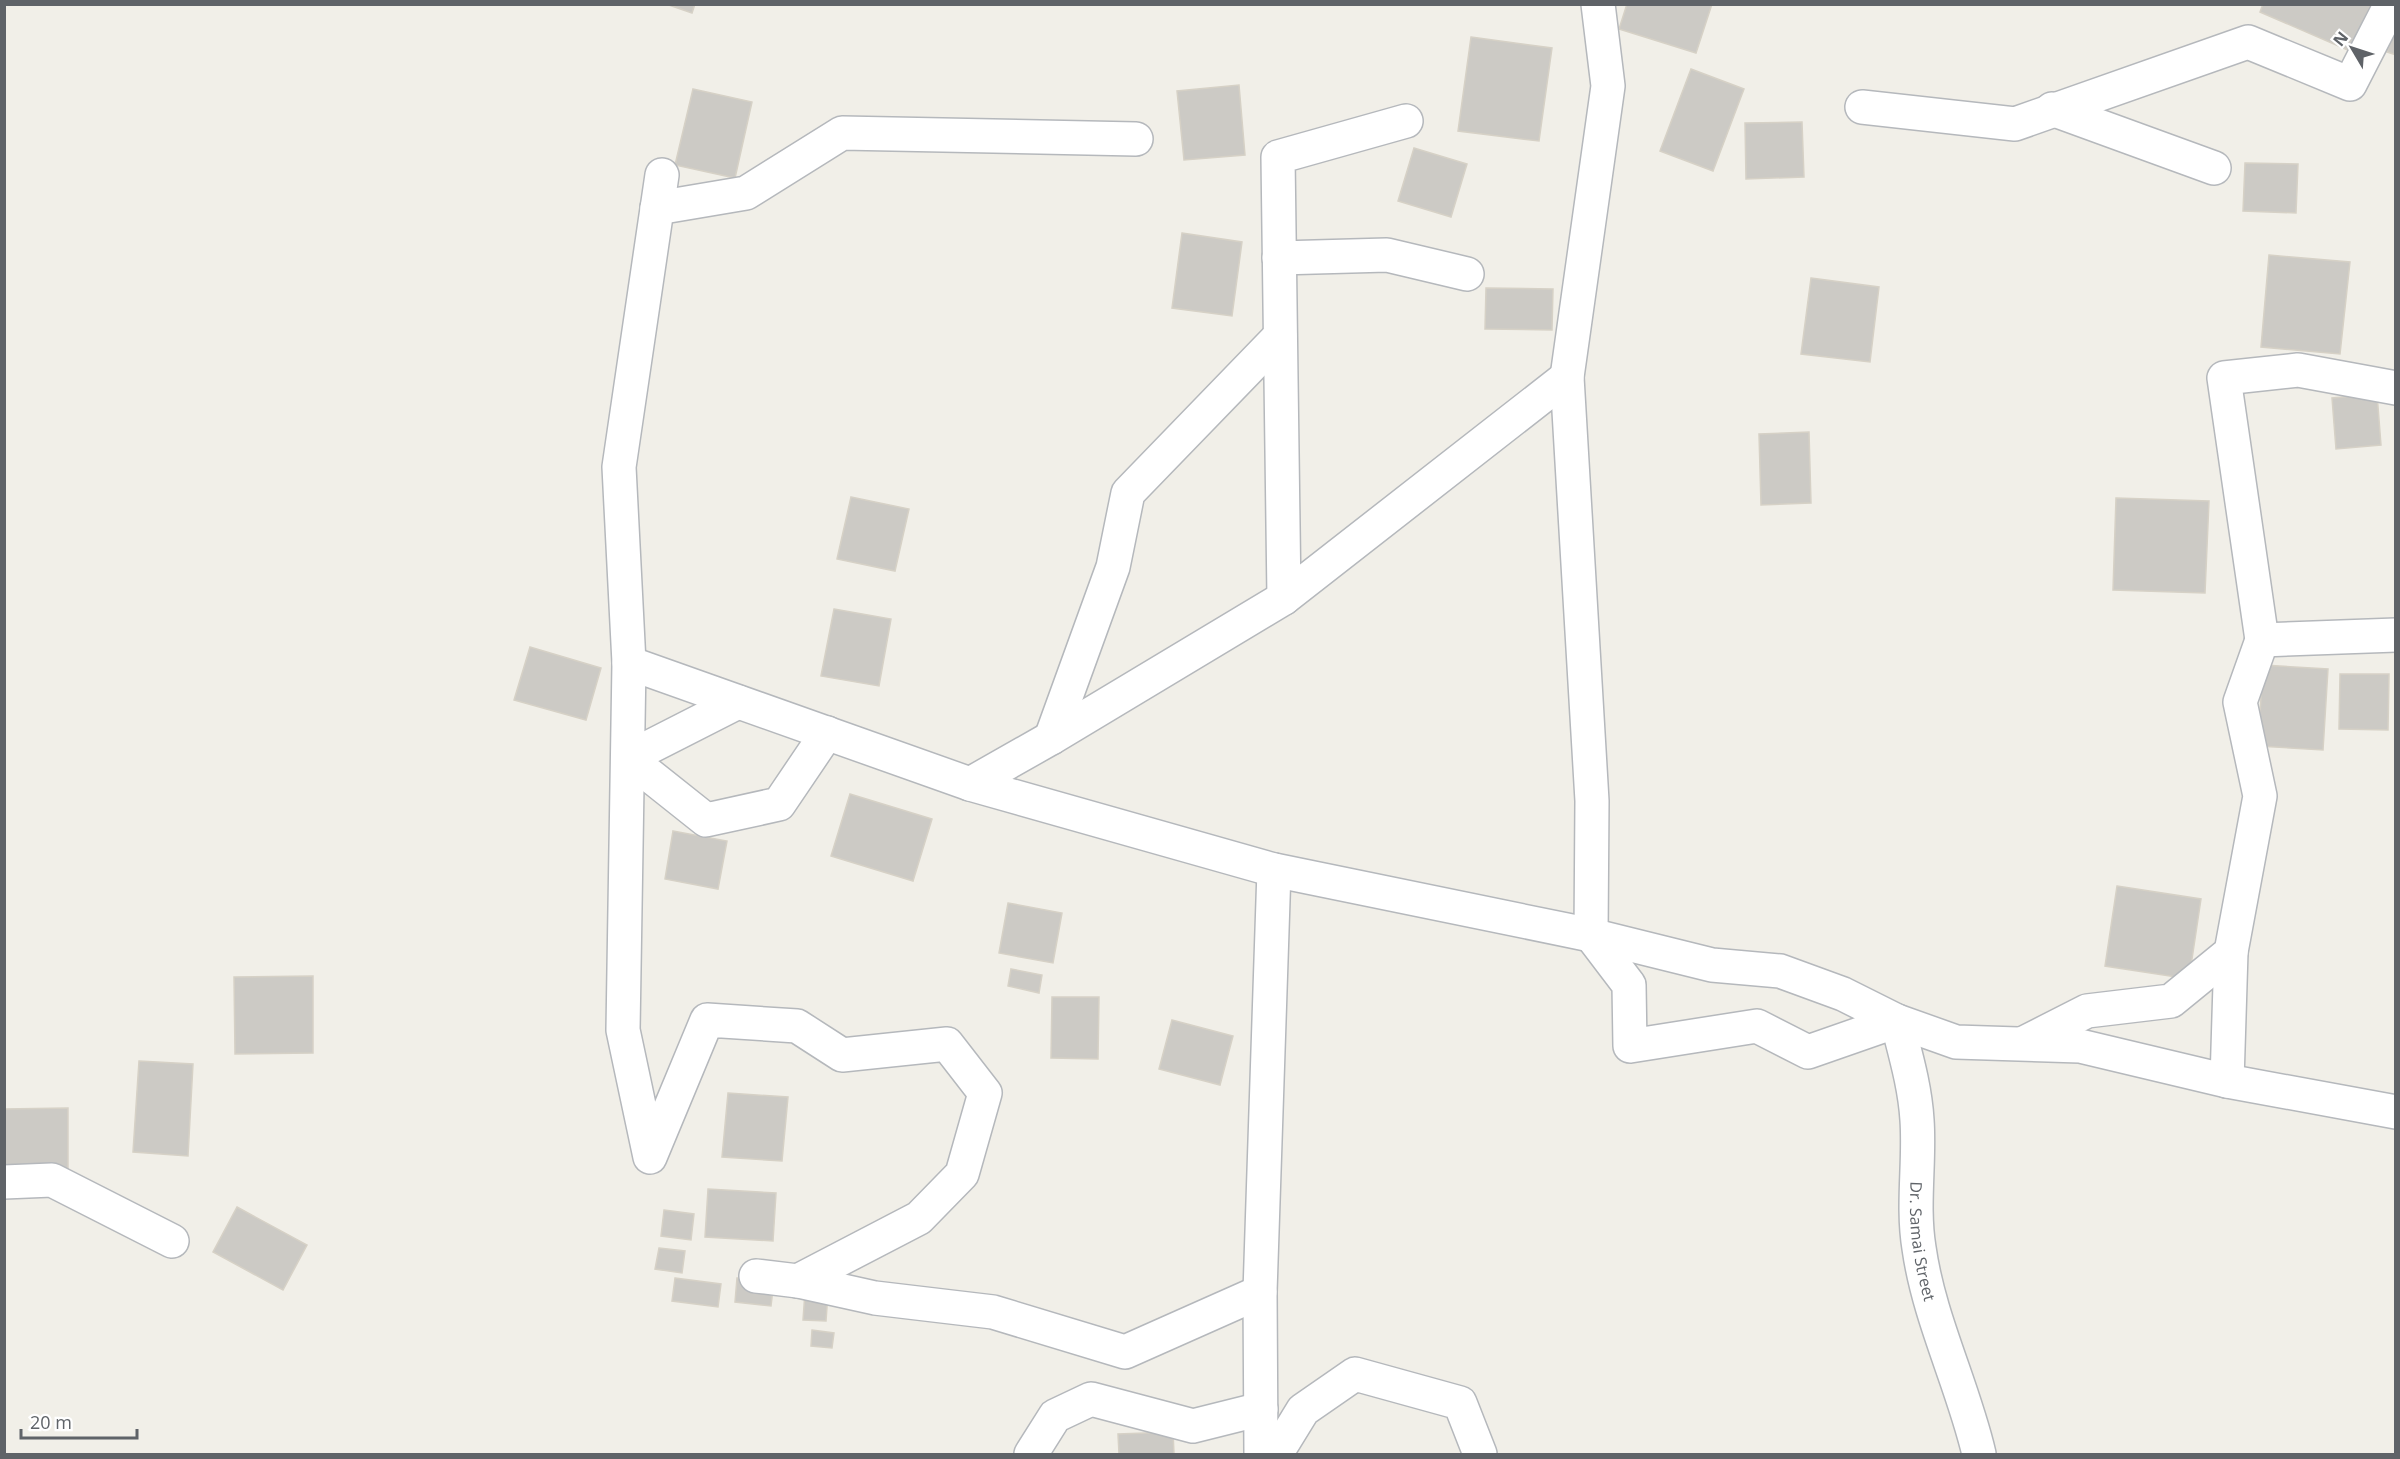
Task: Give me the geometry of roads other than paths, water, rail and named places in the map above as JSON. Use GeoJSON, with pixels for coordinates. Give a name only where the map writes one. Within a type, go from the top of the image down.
{"type":"FeatureCollection","features":[{"type":"Feature","properties":{"kind":"street"},"geometry":{"type":"LineString","coordinates":[[1598,4],[1608,86],[1567,377],[1592,801],[1591,934],[1629,985],[1630,1046],[1757,1026],[1808,1052],[1897,1021]]}},
{"type":"Feature","properties":{"kind":"street"},"geometry":{"type":"LineString","coordinates":[[1862,107],[2015,124],[2052,109],[2248,42],[2350,84],[2391,4]]}},
{"type":"Feature","properties":{"kind":"street"},"geometry":{"type":"LineString","coordinates":[[2052,109],[2214,168]]}},
{"type":"Feature","properties":{"kind":"street"},"geometry":{"type":"LineString","coordinates":[[1284,598],[1278,157],[1406,121]]}},
{"type":"Feature","properties":{"kind":"street"},"geometry":{"type":"LineString","coordinates":[[657,208],[746,193],[842,133],[1136,139]]}},
{"type":"Feature","properties":{"kind":"street"},"geometry":{"type":"LineString","coordinates":[[662,175],[619,467],[629,663],[623,1030],[650,1157],[707,1020],[797,1026],[842,1055],[947,1044],[985,1093],[962,1174],[919,1218],[798,1281]]}},
{"type":"Feature","properties":{"kind":"street"},"geometry":{"type":"LineString","coordinates":[[1279,258],[1387,255],[1467,274]]}},
{"type":"Feature","properties":{"kind":"street"},"geometry":{"type":"LineString","coordinates":[[1051,738],[1113,567],[1128,493],[1280,336]]}},
{"type":"Feature","properties":{"kind":"street"},"geometry":{"type":"LineString","coordinates":[[2227,1081],[2230,952],[2260,796],[2241,702],[2262,640],[2223,378],[2298,370],[2396,388]]}},
{"type":"Feature","properties":{"kind":"street"},"geometry":{"type":"LineString","coordinates":[[970,784],[1284,598],[1567,377]]}},
{"type":"Feature","properties":{"kind":"street"},"geometry":{"type":"LineString","coordinates":[[2262,640],[2396,635]]}},
{"type":"Feature","properties":{"kind":"street"},"geometry":{"type":"LineString","coordinates":[[629,663],[970,784],[1274,870],[1591,934],[1712,965],[1780,971],[1843,994],[1897,1021],[1956,1042],[2080,1046],[2227,1081],[2396,1112]]}},
{"type":"Feature","properties":{"kind":"street"},"geometry":{"type":"LineString","coordinates":[[628,758],[738,702]]}},
{"type":"Feature","properties":{"kind":"street"},"geometry":{"type":"LineString","coordinates":[[628,758],[706,820],[779,804],[827,733]]}},
{"type":"Feature","properties":{"kind":"street"},"geometry":{"type":"LineString","coordinates":[[1261,1455],[1260,1292],[1274,870]]}},
{"type":"Feature","properties":{"kind":"street"},"geometry":{"type":"LineString","coordinates":[[2022,1044],[2087,1011],[2171,1001],[2230,952]]}},
{"type":"Feature","properties":{"kind":"street","name":"Dr. Samai Street"},"geometry":{"type":"LineString","coordinates":[[1897,1021],[1917,1118],[1918,1246],[1927,1291],[1950,1358],[1978,1455]]}},
{"type":"Feature","properties":{"kind":"street"},"geometry":{"type":"LineString","coordinates":[[4,1182],[52,1180],[172,1241]]}},
{"type":"Feature","properties":{"kind":"street"},"geometry":{"type":"LineString","coordinates":[[756,1276],[798,1281],[875,1298],[993,1312],[1125,1352],[1260,1292]]}},
{"type":"Feature","properties":{"kind":"street"},"geometry":{"type":"LineString","coordinates":[[1276,1455],[1303,1410],[1355,1374],[1460,1403],[1480,1455]]}},
{"type":"Feature","properties":{"kind":"street"},"geometry":{"type":"LineString","coordinates":[[1031,1455],[1054,1416],[1091,1399],[1193,1426],[1261,1409]]}}]}
